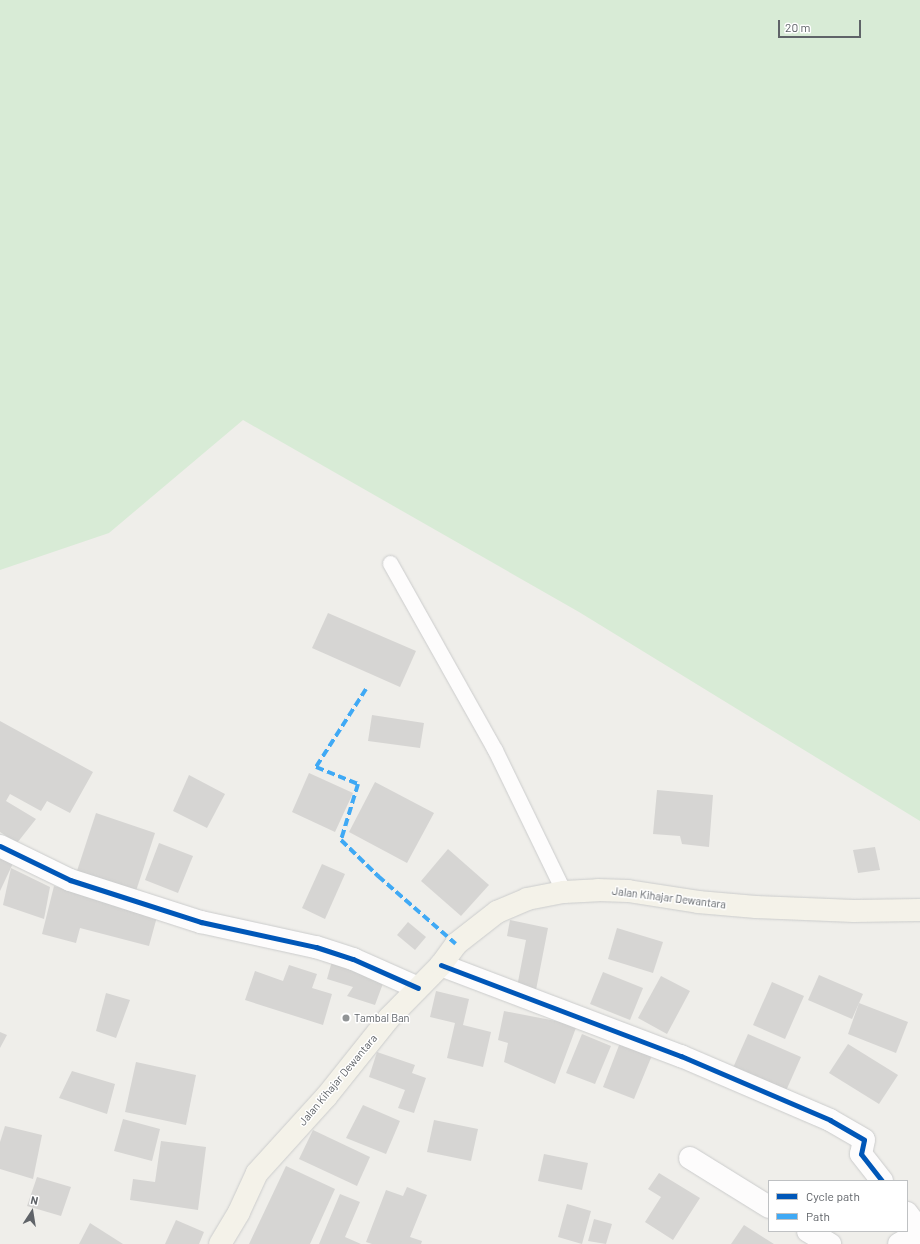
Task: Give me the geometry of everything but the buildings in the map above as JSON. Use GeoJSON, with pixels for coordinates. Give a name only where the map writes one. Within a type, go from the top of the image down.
{"type":"FeatureCollection","features":[{"type":"Feature","properties":{"kind":"main road","name":"Jalan Kihajar Dewantara"},"geometry":{"type":"LineString","coordinates":[[220,1244],[239,1212],[256,1173],[326,1097],[389,1018],[441,965],[456,944],[496,912],[526,899],[564,892],[598,890],[628,891],[698,902],[756,907],[854,911],[920,910]]}},
{"type":"Feature","properties":{"kind":"street"},"geometry":{"type":"LineString","coordinates":[[0,846],[70,880],[201,922],[316,947],[353,959],[418,988]]}},
{"type":"Feature","properties":{"kind":"street"},"geometry":{"type":"LineString","coordinates":[[441,965],[681,1056],[830,1120],[864,1140],[861,1154],[881,1180]]}},
{"type":"Feature","properties":{"kind":"street"},"geometry":{"type":"LineString","coordinates":[[690,1158],[768,1206]]}},
{"type":"Feature","properties":{"kind":"street"},"geometry":{"type":"LineString","coordinates":[[899,1244],[920,1231],[908,1214]]}},
{"type":"Feature","properties":{"kind":"street"},"geometry":{"type":"LineString","coordinates":[[810,1232],[830,1244]]}},
{"type":"Feature","properties":{"kind":"lane"},"geometry":{"type":"LineString","coordinates":[[390,563],[495,750],[564,892]]}},
{"type":"Feature","properties":{"kind":"green space"},"geometry":{"type":"Polygon","coordinates":[[[0,0],[920,0],[920,821],[579,612],[243,420],[109,533],[0,570],[0,0]]]}},
{"type":"Feature","properties":{"kind":"marked path"},"geometry":{"type":"LineString","coordinates":[[366,689],[316,767],[358,784],[341,840],[378,876],[456,944]]}},
{"type":"Feature","properties":{"kind":"cycle path"},"geometry":{"type":"LineString","coordinates":[[0,846],[70,880],[201,922],[316,947],[353,959],[418,988]]}},
{"type":"Feature","properties":{"kind":"cycle path"},"geometry":{"type":"LineString","coordinates":[[441,965],[681,1056],[830,1120],[864,1140],[861,1154],[881,1180]]}},
{"type":"Feature","properties":{"kind":"place","name":"Tambal Ban"},"geometry":{"type":"Point","coordinates":[346,1018]}}]}
